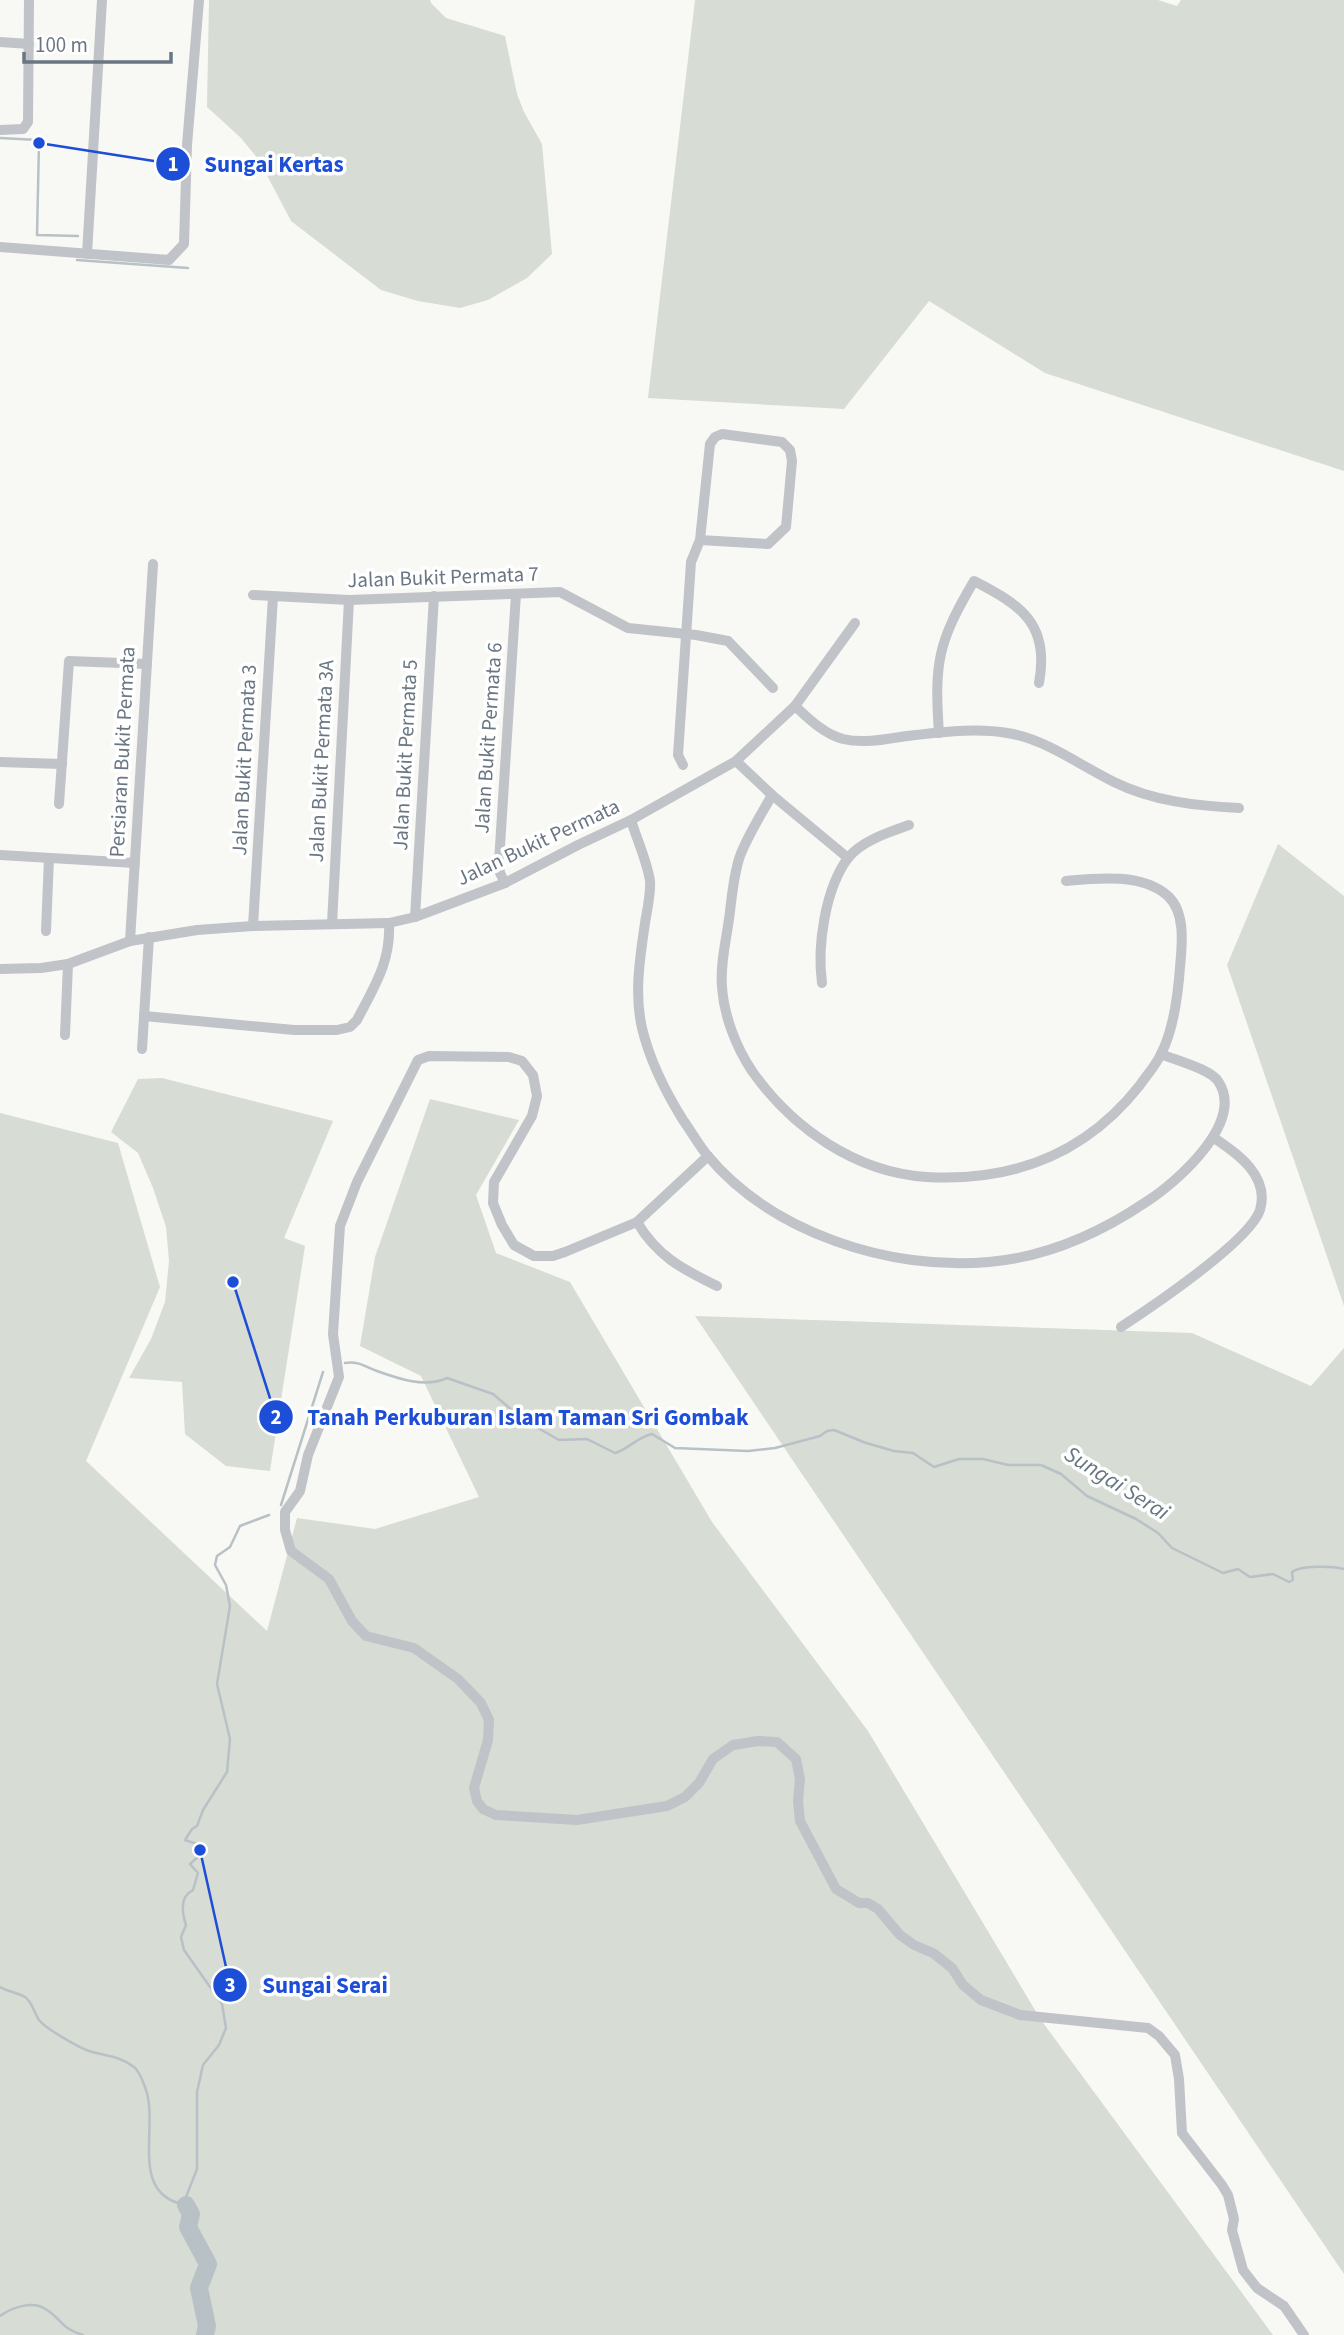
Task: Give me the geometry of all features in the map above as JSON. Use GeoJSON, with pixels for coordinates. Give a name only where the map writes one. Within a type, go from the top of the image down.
{"type":"FeatureCollection","features":[{"type":"Feature","properties":{"kind":"street"},"geometry":{"type":"LineString","coordinates":[[0,130],[23,129],[28,122],[29,0]]}},
{"type":"Feature","properties":{"kind":"street"},"geometry":{"type":"LineString","coordinates":[[87,254],[102,0]]}},
{"type":"Feature","properties":{"kind":"street"},"geometry":{"type":"LineString","coordinates":[[0,247],[169,260],[184,244],[187,145],[199,0]]}},
{"type":"Feature","properties":{"kind":"street"},"geometry":{"type":"LineString","coordinates":[[0,42],[29,44]]}},
{"type":"Feature","properties":{"kind":"street"},"geometry":{"type":"LineString","coordinates":[[683,765],[678,755],[691,562],[700,540],[710,444],[715,437],[722,434],[782,442],[790,450],[792,461],[786,527],[768,544],[700,540]]}},
{"type":"Feature","properties":{"kind":"street","name":"Persiaran Bukit Permata"},"geometry":{"type":"LineString","coordinates":[[130,942],[153,564]]}},
{"type":"Feature","properties":{"kind":"street"},"geometry":{"type":"LineString","coordinates":[[939,733],[935,687],[939,656],[950,622],[974,581],[1020,607],[1033,626],[1042,655],[1038,683]]}},
{"type":"Feature","properties":{"kind":"street","name":"Jalan Bukit Permata 7"},"geometry":{"type":"LineString","coordinates":[[253,595],[349,600],[560,592],[628,628],[728,641],[773,688]]}},
{"type":"Feature","properties":{"kind":"street","name":"Jalan Bukit Permata 6"},"geometry":{"type":"LineString","coordinates":[[505,883],[499,862],[516,594]]}},
{"type":"Feature","properties":{"kind":"street","name":"Jalan Bukit Permata 5"},"geometry":{"type":"LineString","coordinates":[[415,916],[434,596]]}},
{"type":"Feature","properties":{"kind":"street","name":"Jalan Bukit Permata 3"},"geometry":{"type":"LineString","coordinates":[[253,926],[273,597]]}},
{"type":"Feature","properties":{"kind":"street","name":"Jalan Bukit Permata 3A"},"geometry":{"type":"LineString","coordinates":[[332,924],[349,600]]}},
{"type":"Feature","properties":{"kind":"street","name":"Jalan Bukit Permata"},"geometry":{"type":"LineString","coordinates":[[0,969],[68,964],[130,942],[197,930],[389,923],[505,883],[631,820],[736,761],[795,706],[855,623]]}},
{"type":"Feature","properties":{"kind":"street"},"geometry":{"type":"LineString","coordinates":[[59,804],[69,661],[147,664]]}},
{"type":"Feature","properties":{"kind":"street"},"geometry":{"type":"LineString","coordinates":[[795,706],[820,728],[842,738],[865,741],[939,733],[1015,734],[1045,745],[1117,783],[1143,793],[1205,807],[1239,808]]}},
{"type":"Feature","properties":{"kind":"street"},"geometry":{"type":"LineString","coordinates":[[736,761],[772,795],[848,858]]}},
{"type":"Feature","properties":{"kind":"street"},"geometry":{"type":"LineString","coordinates":[[0,762],[62,764]]}},
{"type":"Feature","properties":{"kind":"street"},"geometry":{"type":"LineString","coordinates":[[772,795],[749,836],[735,876],[722,986],[733,1034],[740,1051],[769,1096],[803,1128],[845,1154],[882,1168],[908,1175],[966,1178],[1003,1172],[1044,1160],[1085,1138],[1126,1103],[1161,1054],[1179,981],[1182,948],[1180,916],[1168,897],[1137,881],[1066,881]]}},
{"type":"Feature","properties":{"kind":"street"},"geometry":{"type":"LineString","coordinates":[[631,820],[650,882],[638,978],[642,1028],[665,1092],[708,1156],[732,1179],[762,1203],[827,1239],[862,1250],[930,1264],[965,1264],[1021,1257],[1079,1240],[1149,1201],[1176,1178],[1214,1138],[1221,1123],[1224,1096],[1219,1081],[1211,1073],[1161,1054]]}},
{"type":"Feature","properties":{"kind":"street"},"geometry":{"type":"LineString","coordinates":[[822,983],[819,961],[823,921],[836,882],[848,858],[883,834],[909,825]]}},
{"type":"Feature","properties":{"kind":"street"},"geometry":{"type":"LineString","coordinates":[[0,855],[135,863]]}},
{"type":"Feature","properties":{"kind":"street"},"geometry":{"type":"LineString","coordinates":[[46,931],[49,858]]}},
{"type":"Feature","properties":{"kind":"street"},"geometry":{"type":"LineString","coordinates":[[144,1016],[294,1030],[337,1030],[350,1027],[357,1020],[387,961],[389,923]]}},
{"type":"Feature","properties":{"kind":"street"},"geometry":{"type":"LineString","coordinates":[[142,1049],[149,937]]}},
{"type":"Feature","properties":{"kind":"street"},"geometry":{"type":"LineString","coordinates":[[65,1035],[68,964]]}},
{"type":"Feature","properties":{"kind":"street"},"geometry":{"type":"LineString","coordinates":[[708,1156],[637,1222],[553,1256],[534,1256],[514,1245],[493,1203],[494,1182],[532,1116],[537,1096],[533,1076],[522,1061],[509,1057],[429,1055],[418,1060],[356,1182],[340,1226],[333,1334],[339,1377],[308,1455],[300,1491],[285,1512],[285,1530],[291,1551],[329,1579],[352,1621],[366,1636],[414,1648],[458,1679],[481,1703],[489,1720],[488,1740],[474,1788],[477,1801],[483,1809],[512,1818],[577,1820],[667,1806],[685,1797],[699,1783],[713,1759],[733,1745],[758,1741],[777,1742],[796,1759],[800,1779],[797,1801],[800,1821],[836,1889],[859,1903],[868,1903],[878,1909],[900,1935],[933,1953],[981,2000],[1020,2015],[1148,2028],[1159,2036],[1175,2055],[1178,2066],[1182,2133],[1222,2185],[1230,2202],[1234,2219],[1232,2230],[1243,2270],[1257,2288],[1283,2306],[1304,2335]]}},
{"type":"Feature","properties":{"kind":"street"},"geometry":{"type":"LineString","coordinates":[[1121,1327],[1224,1251],[1260,1210],[1258,1182],[1250,1166],[1236,1152],[1214,1138]]}},
{"type":"Feature","properties":{"kind":"street"},"geometry":{"type":"LineString","coordinates":[[637,1222],[649,1243],[685,1271],[717,1286]]}},
{"type":"Feature","properties":{"kind":"shaded area"},"geometry":{"type":"Polygon","coordinates":[[[209,0],[430,0],[446,18],[505,36],[517,94],[542,144],[552,254],[527,278],[488,300],[460,308],[418,301],[381,290],[291,221],[259,160],[240,137],[207,107],[209,0]]]}},
{"type":"Feature","properties":{"kind":"shaded area"},"geometry":{"type":"Polygon","coordinates":[[[695,0],[1158,0],[1177,6],[1181,0],[1344,0],[1344,471],[1045,373],[929,301],[844,409],[648,398],[695,0]]]}},
{"type":"Feature","properties":{"kind":"shaded area"},"geometry":{"type":"Polygon","coordinates":[[[1278,844],[1344,896],[1344,1306],[1227,965],[1278,844]]]}},
{"type":"Feature","properties":{"kind":"shaded area"},"geometry":{"type":"Polygon","coordinates":[[[162,1078],[333,1121],[284,1238],[305,1246],[270,1471],[226,1466],[185,1434],[182,1382],[129,1378],[151,1339],[165,1302],[169,1261],[166,1227],[138,1153],[111,1132],[138,1079],[162,1078]]]}},
{"type":"Feature","properties":{"kind":"shaded area"},"geometry":{"type":"Polygon","coordinates":[[[430,1099],[519,1120],[476,1195],[496,1253],[570,1282],[712,1522],[868,1731],[1041,2020],[1273,2335],[0,2335],[0,1113],[118,1143],[160,1287],[86,1461],[267,1631],[297,1518],[375,1529],[479,1497],[421,1376],[360,1346],[375,1257],[430,1099]]]}},
{"type":"Feature","properties":{"kind":"shaded area"},"geometry":{"type":"Polygon","coordinates":[[[695,1316],[1192,1333],[1311,1386],[1344,1348],[1344,2274],[695,1316]]]}},
{"type":"Feature","properties":{"kind":"waterway"},"geometry":{"type":"LineString","coordinates":[[0,138],[38,140],[37,235],[78,236]]}},
{"type":"Feature","properties":{"kind":"waterway"},"geometry":{"type":"LineString","coordinates":[[77,260],[188,268]]}},
{"type":"Feature","properties":{"kind":"waterway","name":"Sungai Serai"},"geometry":{"type":"LineString","coordinates":[[345,1363],[357,1363],[412,1381],[430,1382],[447,1378],[493,1394],[524,1420],[559,1440],[587,1439],[615,1453],[652,1434],[675,1448],[748,1451],[775,1448],[834,1430],[866,1443],[913,1453],[934,1467],[959,1459],[983,1459],[1008,1465],[1041,1465],[1061,1474],[1087,1496],[1136,1519],[1158,1533],[1172,1548],[1223,1573],[1238,1569],[1250,1577],[1273,1574],[1289,1582],[1293,1580],[1292,1572],[1302,1568],[1344,1569]]}},
{"type":"Feature","properties":{"kind":"waterway","name":"Sungai Serai"},"geometry":{"type":"LineString","coordinates":[[281,1505],[323,1372]]}},
{"type":"Feature","properties":{"kind":"waterway","name":"Sungai Serai"},"geometry":{"type":"LineString","coordinates":[[0,1987],[27,1999],[39,2020],[62,2037],[89,2051],[129,2063],[136,2069],[145,2087],[149,2105],[151,2174],[157,2188],[168,2199],[186,2205],[186,2197],[197,2169],[197,2092],[203,2065],[219,2045],[226,2028],[222,2004],[184,1950],[181,1937],[186,1925],[183,1910],[185,1897],[193,1890],[198,1873],[190,1864],[199,1856],[197,1844],[185,1840],[197,1826],[203,1810],[227,1772],[230,1739],[217,1684],[230,1606],[226,1585],[215,1565],[217,1556],[230,1547],[240,1526],[269,1515]]}},
{"type":"Feature","properties":{"kind":"waterway","name":"Sungai Serai"},"geometry":{"type":"LineString","coordinates":[[186,2205],[191,2214],[188,2227],[208,2264],[199,2288],[207,2326],[205,2335]]}},
{"type":"Feature","properties":{"kind":"waterway"},"geometry":{"type":"LineString","coordinates":[[0,2316],[17,2308],[36,2305],[47,2310],[66,2327],[83,2335]]}},
{"type":"Feature","properties":{"kind":"place","name":"Sungai Kertas"},"geometry":{"type":"Point","coordinates":[39,143]}},
{"type":"Feature","properties":{"kind":"place","name":"Tanah Perkuburan Islam Taman Sri Gombak"},"geometry":{"type":"Point","coordinates":[233,1282]}},
{"type":"Feature","properties":{"kind":"place","name":"Sungai Serai"},"geometry":{"type":"Point","coordinates":[200,1850]}}]}
